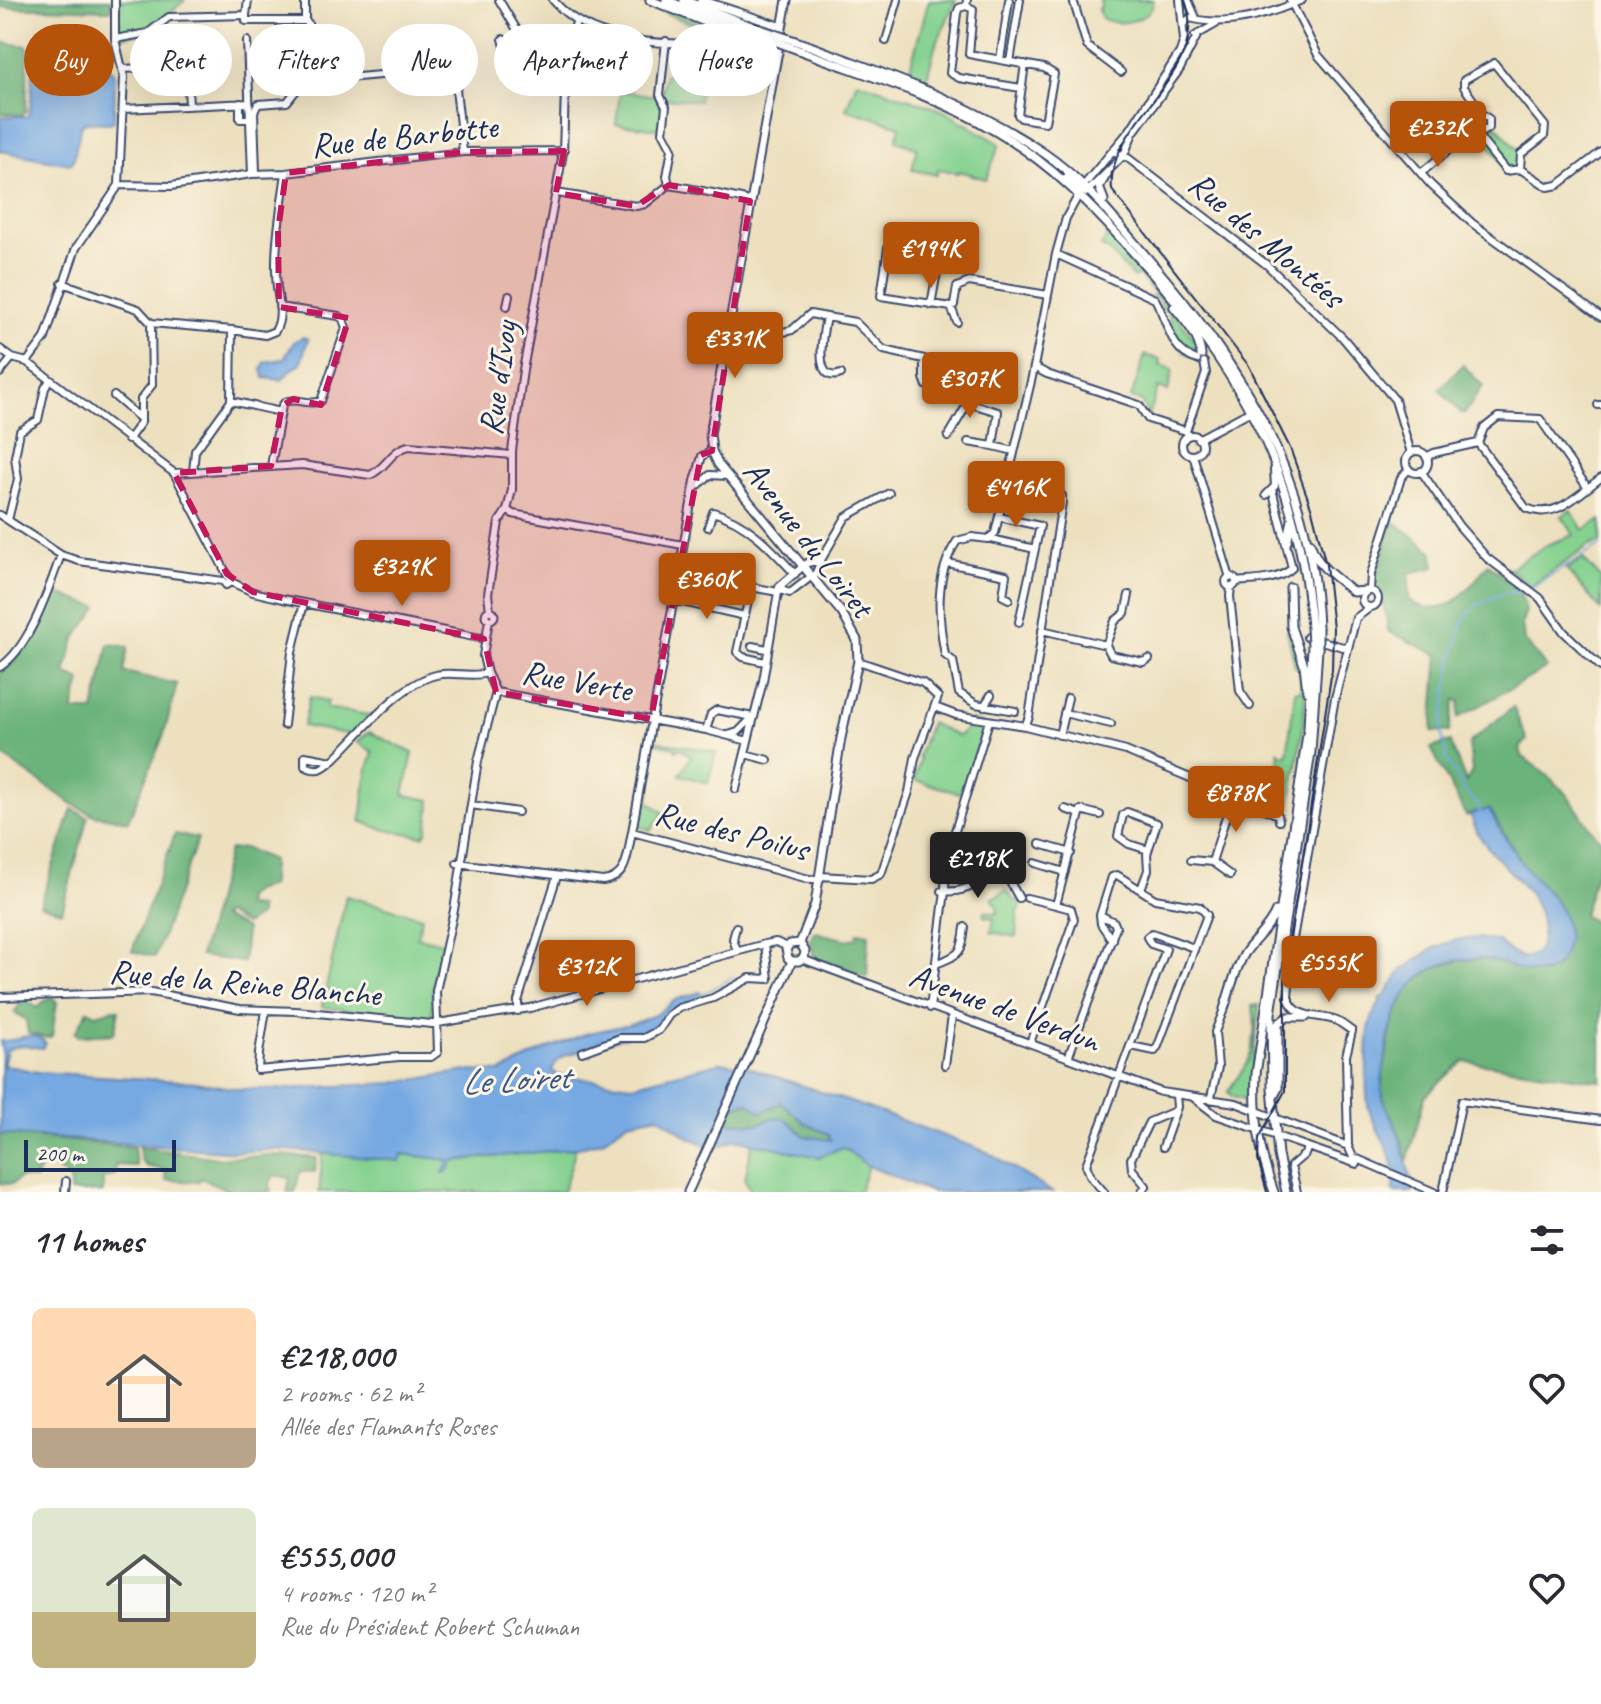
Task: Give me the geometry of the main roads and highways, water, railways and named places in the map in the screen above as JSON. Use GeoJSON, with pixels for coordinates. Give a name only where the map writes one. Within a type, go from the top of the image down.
{"type":"FeatureCollection","features":[{"type":"Feature","properties":{"kind":"main road"},"geometry":{"type":"LineString","coordinates":[[650,0],[710,24]]}},
{"type":"Feature","properties":{"kind":"main road"},"geometry":{"type":"LineString","coordinates":[[666,0],[737,24]]}},
{"type":"Feature","properties":{"kind":"main road"},"geometry":{"type":"LineString","coordinates":[[684,0],[739,24]]}},
{"type":"Feature","properties":{"kind":"main road"},"geometry":{"type":"LineString","coordinates":[[701,0],[782,27]]}},
{"type":"Feature","properties":{"kind":"main road","name":"Avenue du Loiret"},"geometry":{"type":"LineString","coordinates":[[779,46],[787,0]]}},
{"type":"Feature","properties":{"kind":"main road"},"geometry":{"type":"LineString","coordinates":[[779,39],[915,85],[976,113],[1040,150],[1084,191],[1196,326],[1255,409],[1283,483],[1303,559],[1314,627]]}},
{"type":"Feature","properties":{"kind":"main road"},"geometry":{"type":"LineString","coordinates":[[806,48],[965,114],[1012,141],[1084,191]]}},
{"type":"Feature","properties":{"kind":"main road","name":"Avenue du Loiret"},"geometry":{"type":"LineString","coordinates":[[770,96],[710,431],[712,451],[728,476],[813,577],[853,629],[857,640],[858,661],[841,738],[815,904],[800,943]]}},
{"type":"Feature","properties":{"kind":"main road"},"geometry":{"type":"LineString","coordinates":[[1107,174],[1100,185],[1101,195],[1143,253],[1222,350],[1255,409],[1299,502],[1318,563],[1353,592],[1368,591]]}},
{"type":"Feature","properties":{"kind":"main road"},"geometry":{"type":"LineString","coordinates":[[1119,230],[1143,253]]}},
{"type":"Feature","properties":{"kind":"main road"},"geometry":{"type":"LineString","coordinates":[[1119,230],[1180,314],[1200,346],[1201,359]]}},
{"type":"Feature","properties":{"kind":"main road"},"geometry":{"type":"LineString","coordinates":[[1286,1192],[1274,1117],[1272,1002],[1318,689],[1310,561],[1287,475]]}},
{"type":"Feature","properties":{"kind":"main road"},"geometry":{"type":"LineString","coordinates":[[1287,542],[1292,518]]}},
{"type":"Feature","properties":{"kind":"main road"},"geometry":{"type":"LineString","coordinates":[[1290,587],[1291,627],[1304,665],[1307,692],[1293,816]]}},
{"type":"Feature","properties":{"kind":"main road"},"geometry":{"type":"LineString","coordinates":[[1274,1192],[1262,1158],[1254,1109],[1259,1046],[1280,897],[1308,728],[1315,648]]}},
{"type":"Feature","properties":{"kind":"main road"},"geometry":{"type":"LineString","coordinates":[[1224,1009],[1241,961],[1269,926],[1280,897]]}},
{"type":"Feature","properties":{"kind":"main road"},"geometry":{"type":"LineString","coordinates":[[800,943],[805,951],[802,959],[792,961],[786,955],[788,947],[800,943]]}},
{"type":"Feature","properties":{"kind":"main road"},"geometry":{"type":"LineString","coordinates":[[688,1192],[792,961]]}},
{"type":"Feature","properties":{"kind":"main road"},"geometry":{"type":"LineString","coordinates":[[1273,1098],[1278,1088],[1278,1024],[1287,1017],[1306,1017]]}},
{"type":"Feature","properties":{"kind":"water"},"geometry":{"type":"Polygon","coordinates":[[[115,73],[114,121],[81,125],[70,164],[0,151],[0,117],[28,116],[32,96],[114,96],[115,73]]]}},
{"type":"Feature","properties":{"kind":"water"},"geometry":{"type":"Polygon","coordinates":[[[303,337],[308,339],[300,365],[282,380],[264,378],[262,369],[265,362],[284,359],[294,342],[303,337]]]}},
{"type":"Feature","properties":{"kind":"water"},"geometry":{"type":"Polygon","coordinates":[[[1489,809],[1519,859],[1562,912],[1567,931],[1565,949],[1560,961],[1547,972],[1531,973],[1482,959],[1441,965],[1413,984],[1403,998],[1390,1033],[1382,1090],[1384,1103],[1397,1129],[1413,1189],[1412,1192],[1393,1192],[1392,1160],[1369,1110],[1367,1094],[1370,1022],[1381,1001],[1379,999],[1385,996],[1402,970],[1434,948],[1456,940],[1477,938],[1498,941],[1513,954],[1525,958],[1536,952],[1541,943],[1541,919],[1536,905],[1480,837],[1470,814],[1489,809]]]}},
{"type":"Feature","properties":{"kind":"water","name":"Le Loiret"},"geometry":{"type":"Polygon","coordinates":[[[700,992],[702,998],[681,1005],[667,1015],[654,1031],[643,1036],[630,1035],[567,1055],[558,1060],[552,1070],[557,1075],[632,1085],[722,1062],[751,1068],[987,1152],[1052,1192],[931,1192],[868,1166],[843,1147],[819,1157],[735,1139],[714,1149],[688,1137],[658,1116],[628,1122],[602,1141],[577,1148],[453,1161],[447,1172],[443,1173],[449,1160],[402,1154],[400,1161],[276,1149],[237,1152],[0,1134],[0,1041],[35,1036],[46,1043],[43,1048],[21,1046],[7,1050],[3,1065],[38,1072],[195,1082],[238,1089],[393,1083],[467,1071],[501,1072],[585,1034],[635,1023],[657,1014],[675,1000],[700,992]],[[748,1102],[732,1108],[727,1122],[759,1124],[774,1117],[787,1120],[805,1136],[831,1140],[828,1134],[805,1123],[781,1102],[762,1113],[748,1102]]]}},
{"type":"Feature","properties":{"kind":"waterway"},"geometry":{"type":"LineString","coordinates":[[1531,588],[1601,545]]}},
{"type":"Feature","properties":{"kind":"waterway"},"geometry":{"type":"LineString","coordinates":[[1480,814],[1479,806],[1465,791],[1447,760],[1441,731],[1453,657],[1464,619],[1477,605],[1503,593],[1525,591]]}},
{"type":"Feature","properties":{"kind":"waterway"},"geometry":{"type":"LineString","coordinates":[[699,996],[733,977]]}},
{"type":"Feature","properties":{"kind":"tram line"},"geometry":{"type":"LineString","coordinates":[[1185,0],[1189,27],[1184,52],[1172,75],[1124,142],[1114,165],[1112,190],[1249,366],[1290,448],[1312,510],[1326,565],[1333,628],[1332,670],[1285,971],[1285,1091],[1259,1138],[1258,1160],[1267,1192]]}}]}
